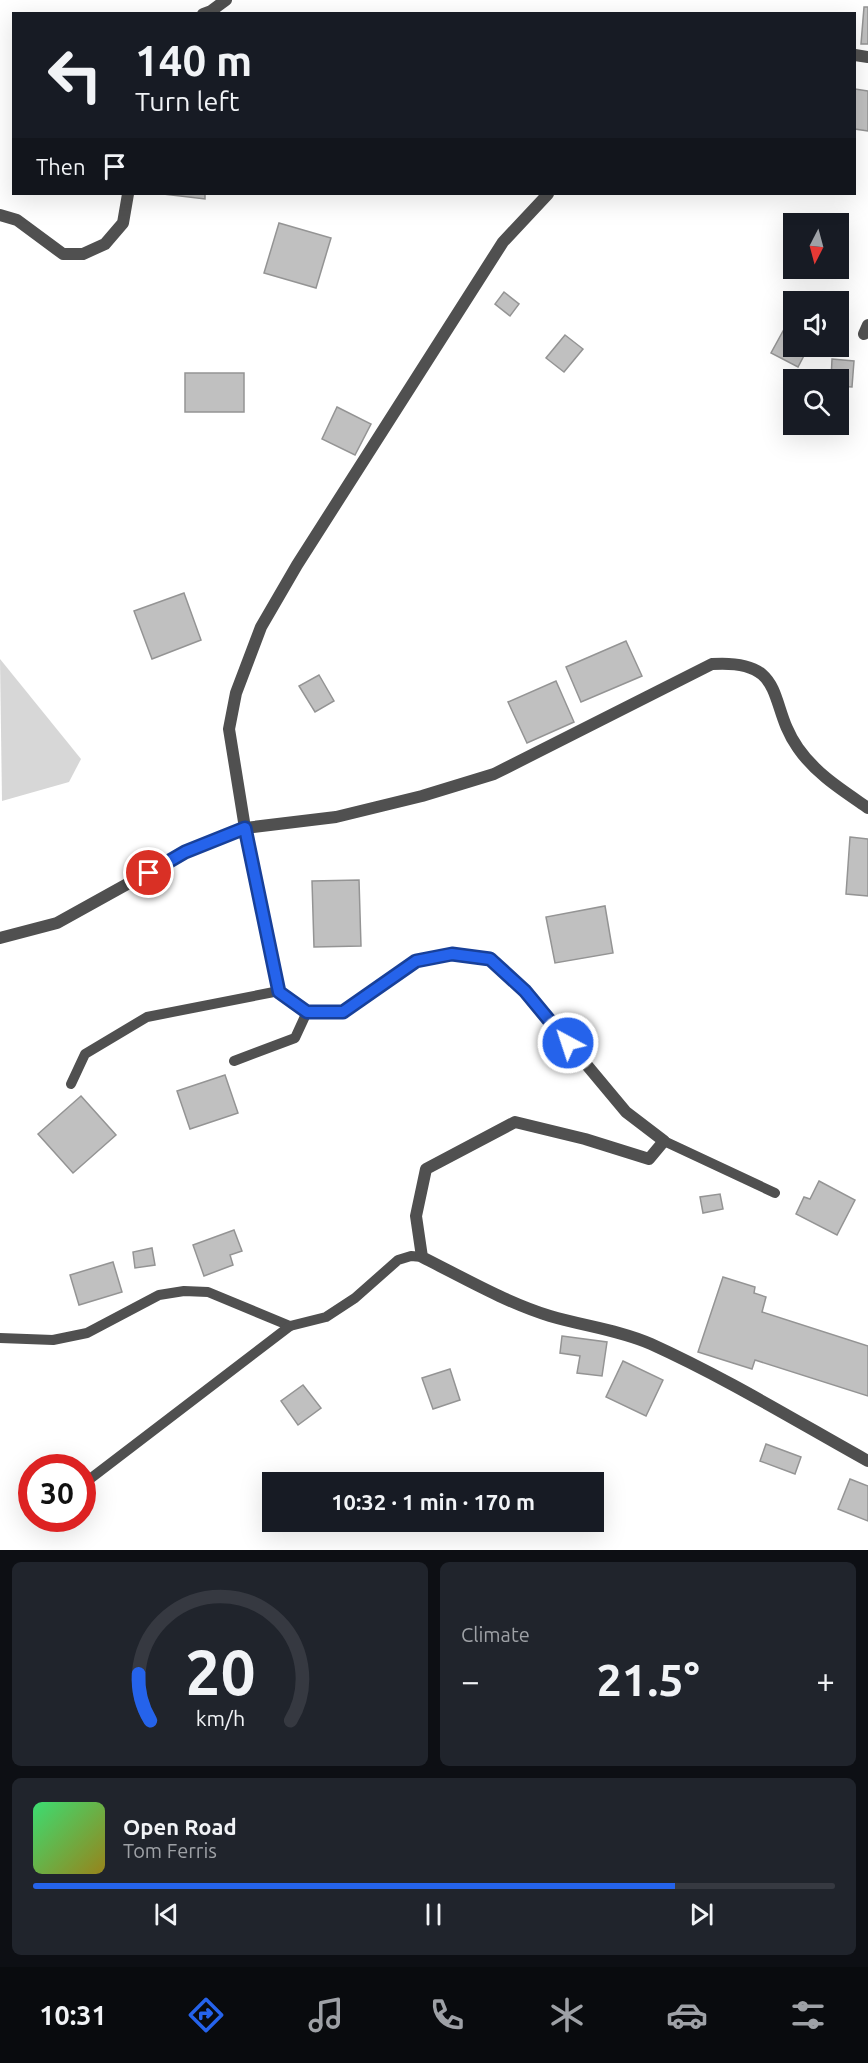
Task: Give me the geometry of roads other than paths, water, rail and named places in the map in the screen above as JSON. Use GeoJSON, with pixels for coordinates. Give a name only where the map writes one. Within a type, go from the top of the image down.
{"type":"FeatureCollection","features":[{"type":"Feature","properties":{"kind":"street"},"geometry":{"type":"LineString","coordinates":[[208,12],[226,0]]}},
{"type":"Feature","properties":{"kind":"street"},"geometry":{"type":"LineString","coordinates":[[0,214],[17,220],[63,254],[83,254],[105,244],[123,223],[128,195]]}},
{"type":"Feature","properties":{"kind":"street"},"geometry":{"type":"LineString","coordinates":[[547,195],[503,242],[297,565],[261,627],[236,693],[229,729],[245,828],[279,992],[307,1012],[343,1012],[416,961],[452,954],[490,959],[525,991],[626,1112],[664,1142],[648,1159],[585,1139],[515,1122],[426,1169],[416,1215],[422,1257],[501,1298],[551,1316],[615,1331],[649,1343],[868,1461]]}},
{"type":"Feature","properties":{"kind":"street"},"geometry":{"type":"LineString","coordinates":[[0,938],[57,923],[185,852],[245,828],[336,817],[422,796],[494,774],[712,664],[735,663],[752,668],[774,688],[786,726],[796,746],[816,771],[868,808]]}},
{"type":"Feature","properties":{"kind":"lane"},"geometry":{"type":"LineString","coordinates":[[71,1084],[85,1054],[147,1017],[279,992]]}},
{"type":"Feature","properties":{"kind":"lane"},"geometry":{"type":"LineString","coordinates":[[234,1061],[295,1038],[307,1012]]}},
{"type":"Feature","properties":{"kind":"lane"},"geometry":{"type":"LineString","coordinates":[[664,1142],[775,1193]]}},
{"type":"Feature","properties":{"kind":"lane"},"geometry":{"type":"LineString","coordinates":[[96,1474],[290,1326],[326,1317],[355,1298],[398,1260],[411,1256],[422,1257]]}},
{"type":"Feature","properties":{"kind":"lane"},"geometry":{"type":"LineString","coordinates":[[0,1338],[53,1340],[87,1333],[159,1295],[184,1291],[207,1292],[290,1326]]}}]}
